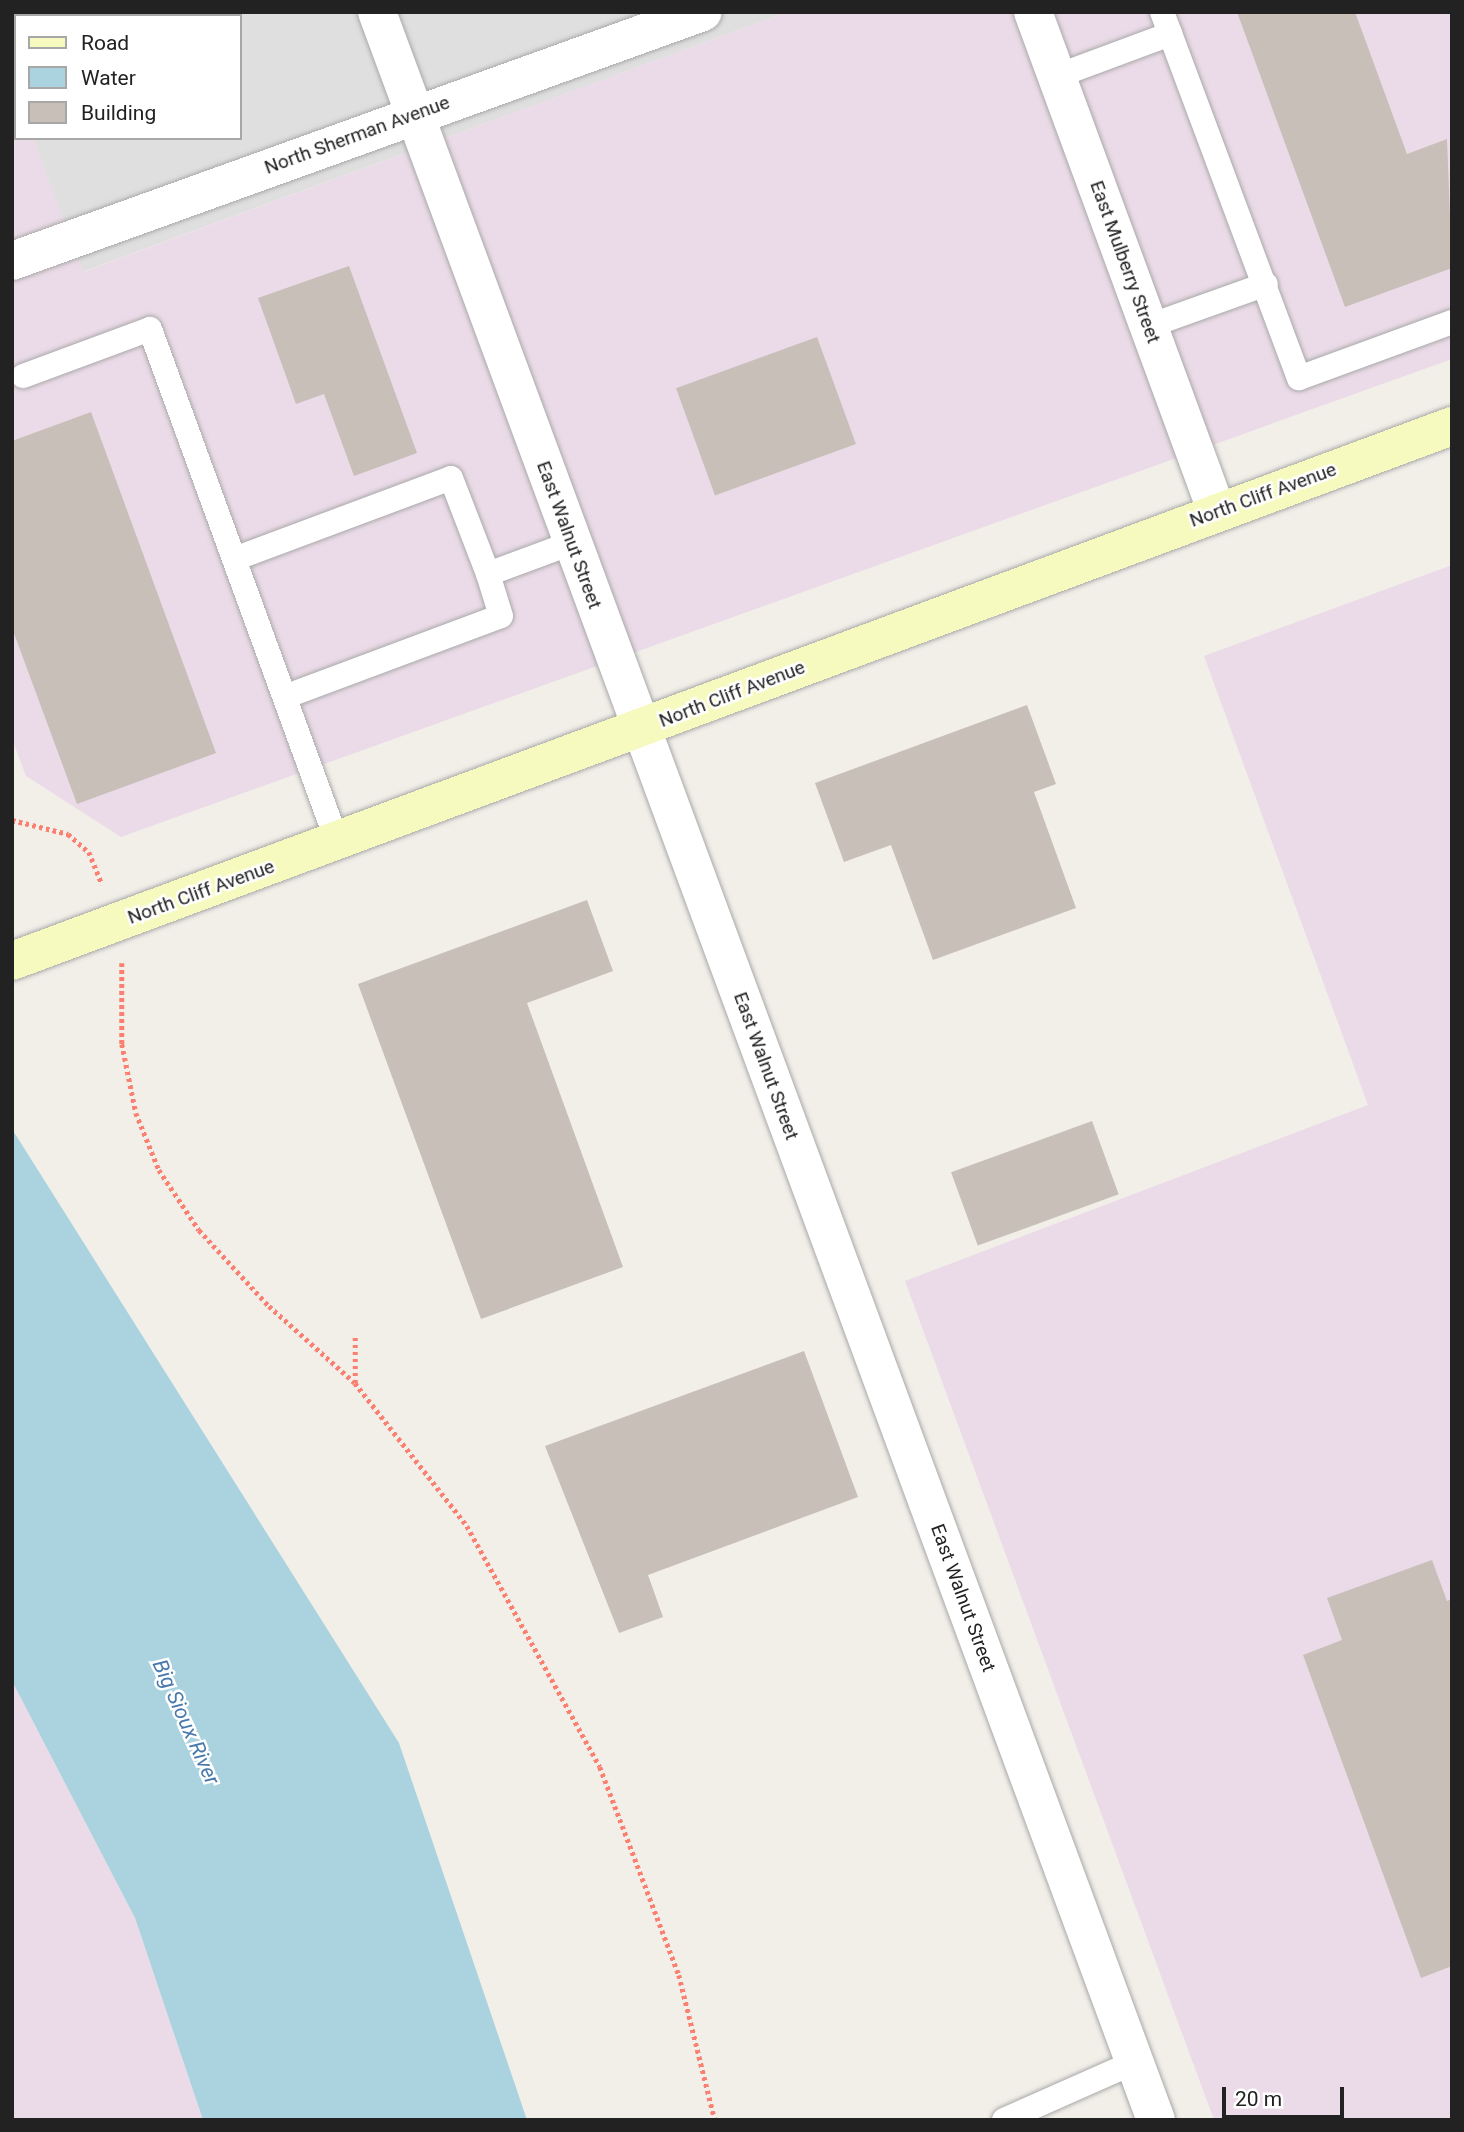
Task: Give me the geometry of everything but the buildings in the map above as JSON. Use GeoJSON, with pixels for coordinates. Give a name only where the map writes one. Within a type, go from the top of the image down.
{"type":"FeatureCollection","features":[{"type":"Feature","properties":{"kind":"main road","name":"North Cliff Avenue"},"geometry":{"type":"LineString","coordinates":[[12,961],[1452,426]]}},
{"type":"Feature","properties":{"kind":"street","name":"East Walnut Street"},"geometry":{"type":"LineString","coordinates":[[377,12],[1156,2120]]}},
{"type":"Feature","properties":{"kind":"street","name":"North Sherman Avenue"},"geometry":{"type":"LineString","coordinates":[[12,261],[703,12]]}},
{"type":"Feature","properties":{"kind":"street","name":"East Mulberry Street"},"geometry":{"type":"LineString","coordinates":[[1033,12],[1217,512]]}},
{"type":"Feature","properties":{"kind":"lane"},"geometry":{"type":"LineString","coordinates":[[1057,76],[1166,23],[1299,378],[1452,321]]}},
{"type":"Feature","properties":{"kind":"lane"},"geometry":{"type":"LineString","coordinates":[[1149,326],[1266,284]]}},
{"type":"Feature","properties":{"kind":"lane"},"geometry":{"type":"LineString","coordinates":[[23,376],[150,329],[237,558],[337,841]]}},
{"type":"Feature","properties":{"kind":"lane"},"geometry":{"type":"LineString","coordinates":[[237,558],[450,478],[488,574],[501,616],[287,696]]}},
{"type":"Feature","properties":{"kind":"lane"},"geometry":{"type":"LineString","coordinates":[[488,574],[572,543]]}},
{"type":"Feature","properties":{"kind":"lane"},"geometry":{"type":"LineString","coordinates":[[1004,2120],[1135,2062]]}},
{"type":"Feature","properties":{"kind":"path"},"geometry":{"type":"LineString","coordinates":[[12,820],[68,834],[89,852],[117,923],[122,1044],[136,1113],[159,1170],[199,1230],[260,1297],[355,1382],[467,1526],[600,1767],[679,1975],[715,2120]]}},
{"type":"Feature","properties":{"kind":"path"},"geometry":{"type":"LineString","coordinates":[[355,1334],[355,1382]]}},
{"type":"Feature","properties":{"kind":"shaded area"},"geometry":{"type":"Polygon","coordinates":[[[12,12],[787,12],[82,272],[34,140],[242,140],[242,14],[14,14],[14,52],[12,12]]]}},
{"type":"Feature","properties":{"kind":"shaded area"},"geometry":{"type":"Polygon","coordinates":[[[787,12],[1452,12],[1452,359],[121,837],[26,776],[12,739],[12,84],[14,140],[34,140],[83,272],[787,12]]]}},
{"type":"Feature","properties":{"kind":"shaded area"},"geometry":{"type":"Polygon","coordinates":[[[1452,565],[1452,2120],[1214,2120],[905,1281],[1368,1105],[1204,656],[1452,565]]]}},
{"type":"Feature","properties":{"kind":"shaded area"},"geometry":{"type":"Polygon","coordinates":[[[12,1681],[135,1918],[203,2120],[12,2120],[12,1681]]]}},
{"type":"Feature","properties":{"kind":"water","name":"Big Sioux River"},"geometry":{"type":"Polygon","coordinates":[[[12,1129],[399,1743],[527,2120],[203,2120],[135,1918],[12,1681],[12,1129]]]}}]}
